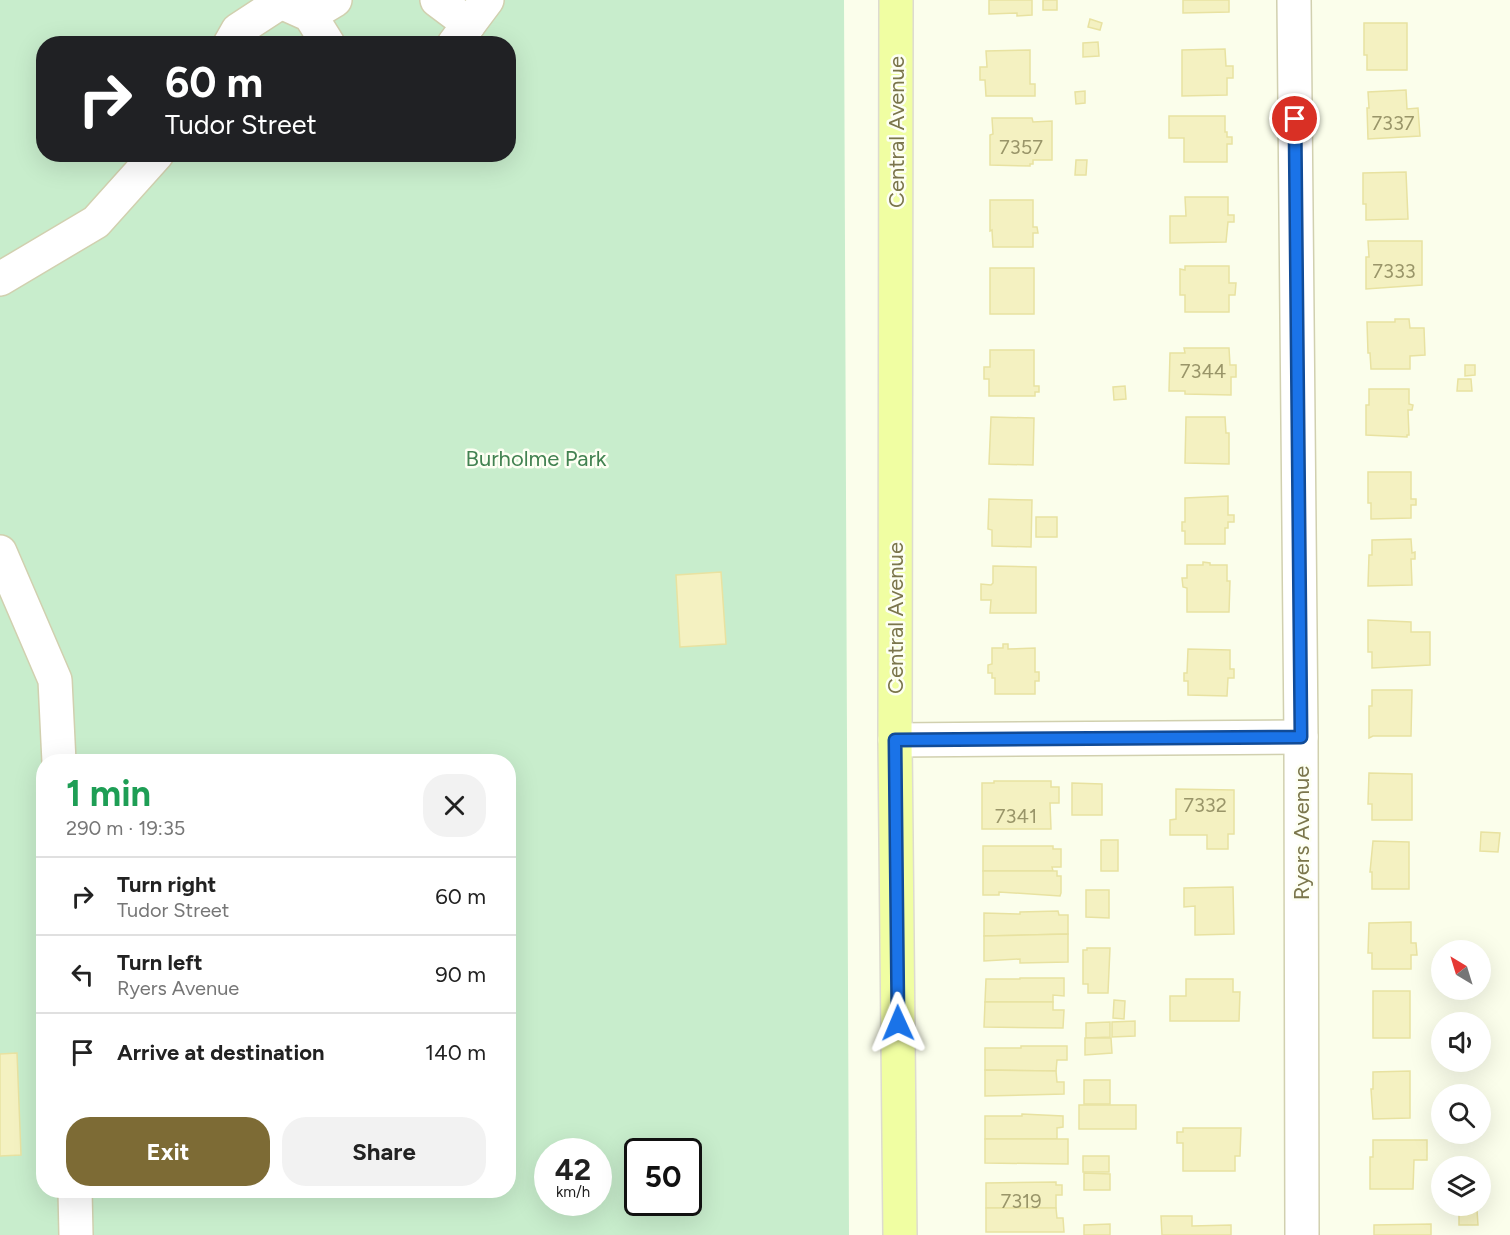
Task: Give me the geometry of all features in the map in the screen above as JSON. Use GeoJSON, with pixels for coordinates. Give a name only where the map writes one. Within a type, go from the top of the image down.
{"type":"FeatureCollection","features":[{"type":"Feature","properties":{"kind":"main road","name":"Central Avenue"},"geometry":{"type":"LineString","coordinates":[[896,0],[895,740],[900,1235]]}},
{"type":"Feature","properties":{"kind":"street"},"geometry":{"type":"LineString","coordinates":[[437,0],[470,23]]}},
{"type":"Feature","properties":{"kind":"street","name":"Ryers Avenue"},"geometry":{"type":"LineString","coordinates":[[1294,0],[1301,737],[1302,1235]]}},
{"type":"Feature","properties":{"kind":"street"},"geometry":{"type":"LineString","coordinates":[[235,36],[238,30],[301,4],[323,36]]}},
{"type":"Feature","properties":{"kind":"street"},"geometry":{"type":"LineString","coordinates":[[0,279],[96,222],[150,162]]}},
{"type":"Feature","properties":{"kind":"street"},"geometry":{"type":"LineString","coordinates":[[0,552],[55,680],[59,754]]}},
{"type":"Feature","properties":{"kind":"street"},"geometry":{"type":"LineString","coordinates":[[895,740],[1301,737]]}},
{"type":"Feature","properties":{"kind":"street"},"geometry":{"type":"LineString","coordinates":[[75,1198],[76,1235]]}},
{"type":"Feature","properties":{"kind":"green space","name":"Burholme Park"},"geometry":{"type":"Polygon","coordinates":[[[0,0],[844,0],[849,1235],[0,1235],[0,0]]]}},
{"type":"Feature","properties":{"kind":"building"},"geometry":{"type":"Polygon","coordinates":[[[989,0],[1032,0],[1032,15],[989,14],[989,0]]]}},
{"type":"Feature","properties":{"kind":"building"},"geometry":{"type":"Polygon","coordinates":[[[1043,0],[1057,0],[1057,10],[1043,10],[1043,0]]]}},
{"type":"Feature","properties":{"kind":"building"},"geometry":{"type":"Polygon","coordinates":[[[1183,0],[1229,0],[1229,12],[1183,13],[1183,0]]]}},
{"type":"Feature","properties":{"kind":"building"},"geometry":{"type":"Polygon","coordinates":[[[1090,19],[1102,23],[1100,30],[1088,27],[1090,19]]]}},
{"type":"Feature","properties":{"kind":"building"},"geometry":{"type":"Polygon","coordinates":[[[1364,23],[1407,23],[1407,70],[1367,70],[1367,55],[1364,55],[1364,23]]]}},
{"type":"Feature","properties":{"kind":"building"},"geometry":{"type":"Polygon","coordinates":[[[1098,42],[1099,56],[1083,57],[1083,43],[1098,42]]]}},
{"type":"Feature","properties":{"kind":"building"},"geometry":{"type":"Polygon","coordinates":[[[1225,49],[1226,66],[1233,66],[1233,78],[1227,78],[1227,95],[1182,96],[1182,50],[1225,49]]]}},
{"type":"Feature","properties":{"kind":"building"},"geometry":{"type":"Polygon","coordinates":[[[1030,50],[1030,84],[1035,84],[1035,96],[986,96],[985,80],[980,80],[980,67],[987,67],[986,51],[1030,50]]]}},
{"type":"Feature","properties":{"kind":"building"},"geometry":{"type":"Polygon","coordinates":[[[1406,90],[1407,109],[1418,108],[1420,136],[1368,139],[1368,92],[1406,90]]]}},
{"type":"Feature","properties":{"kind":"building"},"geometry":{"type":"Polygon","coordinates":[[[1085,91],[1085,103],[1076,104],[1075,92],[1085,91]]]}},
{"type":"Feature","properties":{"kind":"building"},"geometry":{"type":"Polygon","coordinates":[[[1169,116],[1225,116],[1225,132],[1227,132],[1227,137],[1232,137],[1232,144],[1227,144],[1227,162],[1184,162],[1184,138],[1169,138],[1169,116]]]}},
{"type":"Feature","properties":{"kind":"building"},"geometry":{"type":"Polygon","coordinates":[[[992,118],[1032,118],[1033,122],[1052,121],[1052,160],[1033,160],[1030,166],[990,165],[992,118]]]}},
{"type":"Feature","properties":{"kind":"building"},"geometry":{"type":"Polygon","coordinates":[[[1076,160],[1087,160],[1086,175],[1075,175],[1076,160]]]}},
{"type":"Feature","properties":{"kind":"building"},"geometry":{"type":"Polygon","coordinates":[[[1406,172],[1408,219],[1366,220],[1366,204],[1363,204],[1363,173],[1406,172]]]}},
{"type":"Feature","properties":{"kind":"building"},"geometry":{"type":"Polygon","coordinates":[[[1185,197],[1228,197],[1228,215],[1234,215],[1234,222],[1228,222],[1226,242],[1170,243],[1170,216],[1186,216],[1185,197]]]}},
{"type":"Feature","properties":{"kind":"building"},"geometry":{"type":"Polygon","coordinates":[[[990,200],[1033,200],[1033,227],[1037,227],[1038,233],[1033,233],[1033,247],[993,247],[992,230],[990,231],[990,200]]]}},
{"type":"Feature","properties":{"kind":"building"},"geometry":{"type":"Polygon","coordinates":[[[1368,241],[1422,241],[1422,285],[1366,289],[1368,241]]]}},
{"type":"Feature","properties":{"kind":"building"},"geometry":{"type":"Polygon","coordinates":[[[1185,266],[1229,266],[1229,283],[1236,283],[1235,295],[1229,295],[1229,312],[1185,312],[1185,295],[1180,295],[1180,269],[1185,270],[1185,266]]]}},
{"type":"Feature","properties":{"kind":"building"},"geometry":{"type":"Polygon","coordinates":[[[990,268],[1034,268],[1034,314],[990,314],[990,268]]]}},
{"type":"Feature","properties":{"kind":"building"},"geometry":{"type":"Polygon","coordinates":[[[1395,319],[1409,319],[1410,328],[1424,328],[1425,355],[1410,356],[1410,369],[1371,369],[1367,322],[1395,322],[1395,319]]]}},
{"type":"Feature","properties":{"kind":"building"},"geometry":{"type":"Polygon","coordinates":[[[1184,348],[1229,348],[1230,365],[1236,365],[1236,377],[1231,377],[1231,395],[1185,394],[1185,391],[1169,391],[1170,353],[1185,353],[1184,348]]]}},
{"type":"Feature","properties":{"kind":"building"},"geometry":{"type":"Polygon","coordinates":[[[990,350],[1034,350],[1034,386],[1039,386],[1039,392],[1035,392],[1035,396],[989,396],[989,379],[984,379],[984,367],[990,367],[990,350]]]}},
{"type":"Feature","properties":{"kind":"building"},"geometry":{"type":"Polygon","coordinates":[[[1465,365],[1475,365],[1475,375],[1465,376],[1465,365]]]}},
{"type":"Feature","properties":{"kind":"building"},"geometry":{"type":"Polygon","coordinates":[[[1458,379],[1471,379],[1472,391],[1457,391],[1458,379]]]}},
{"type":"Feature","properties":{"kind":"building"},"geometry":{"type":"Polygon","coordinates":[[[1125,386],[1126,399],[1114,400],[1113,387],[1125,386]]]}},
{"type":"Feature","properties":{"kind":"building"},"geometry":{"type":"Polygon","coordinates":[[[1369,389],[1409,389],[1409,404],[1413,405],[1412,410],[1408,410],[1409,435],[1407,437],[1366,435],[1366,405],[1369,405],[1369,389]]]}},
{"type":"Feature","properties":{"kind":"building"},"geometry":{"type":"Polygon","coordinates":[[[991,417],[1034,418],[1033,465],[989,464],[991,417]]]}},
{"type":"Feature","properties":{"kind":"building"},"geometry":{"type":"Polygon","coordinates":[[[1186,417],[1225,417],[1226,433],[1229,433],[1229,464],[1185,463],[1186,417]]]}},
{"type":"Feature","properties":{"kind":"building"},"geometry":{"type":"Polygon","coordinates":[[[1368,472],[1411,472],[1411,499],[1416,499],[1416,505],[1411,505],[1411,518],[1371,519],[1371,503],[1368,503],[1368,472]]]}},
{"type":"Feature","properties":{"kind":"building"},"geometry":{"type":"Polygon","coordinates":[[[1228,496],[1228,515],[1234,515],[1234,522],[1228,522],[1228,528],[1225,528],[1225,544],[1185,544],[1182,522],[1185,522],[1185,498],[1228,496]]]}},
{"type":"Feature","properties":{"kind":"building"},"geometry":{"type":"Polygon","coordinates":[[[989,499],[1032,500],[1031,547],[992,546],[992,530],[988,529],[989,499]]]}},
{"type":"Feature","properties":{"kind":"building"},"geometry":{"type":"Polygon","coordinates":[[[1036,517],[1057,517],[1057,537],[1036,537],[1036,517]]]}},
{"type":"Feature","properties":{"kind":"building"},"geometry":{"type":"Polygon","coordinates":[[[1411,539],[1412,553],[1415,552],[1415,559],[1411,559],[1412,585],[1368,586],[1372,540],[1411,539]]]}},
{"type":"Feature","properties":{"kind":"building"},"geometry":{"type":"Polygon","coordinates":[[[1203,562],[1210,563],[1210,565],[1227,565],[1227,581],[1230,581],[1229,612],[1187,612],[1187,588],[1183,587],[1182,578],[1187,578],[1187,565],[1203,565],[1203,562]]]}},
{"type":"Feature","properties":{"kind":"building"},"geometry":{"type":"Polygon","coordinates":[[[993,566],[1036,567],[1036,613],[990,613],[991,600],[981,600],[981,584],[991,585],[993,583],[993,566]]]}},
{"type":"Feature","properties":{"kind":"building"},"geometry":{"type":"Polygon","coordinates":[[[721,572],[726,644],[680,647],[676,575],[721,572]]]}},
{"type":"Feature","properties":{"kind":"building"},"geometry":{"type":"Polygon","coordinates":[[[1368,620],[1411,622],[1411,632],[1430,632],[1430,665],[1372,668],[1372,652],[1368,652],[1368,620]]]}},
{"type":"Feature","properties":{"kind":"building"},"geometry":{"type":"Polygon","coordinates":[[[1003,644],[1008,644],[1008,649],[1035,648],[1035,672],[1039,672],[1039,681],[1035,681],[1035,694],[995,694],[995,678],[992,678],[992,673],[988,673],[988,665],[992,664],[992,648],[1003,648],[1003,644]]]}},
{"type":"Feature","properties":{"kind":"building"},"geometry":{"type":"Polygon","coordinates":[[[1188,649],[1230,650],[1230,669],[1234,669],[1234,678],[1228,678],[1227,696],[1188,695],[1188,681],[1184,681],[1184,673],[1187,673],[1188,649]]]}},
{"type":"Feature","properties":{"kind":"building"},"geometry":{"type":"Polygon","coordinates":[[[1372,690],[1412,690],[1411,736],[1373,736],[1369,738],[1369,706],[1372,706],[1372,690]]]}},
{"type":"Feature","properties":{"kind":"building"},"geometry":{"type":"Polygon","coordinates":[[[1369,773],[1412,774],[1412,820],[1372,820],[1372,804],[1368,804],[1369,773]]]}},
{"type":"Feature","properties":{"kind":"building"},"geometry":{"type":"Polygon","coordinates":[[[994,781],[1051,781],[1051,787],[1059,787],[1059,803],[1050,803],[1051,829],[982,829],[982,783],[994,783],[994,781]]]}},
{"type":"Feature","properties":{"kind":"building"},"geometry":{"type":"Polygon","coordinates":[[[1072,783],[1102,784],[1102,815],[1072,815],[1072,783]]]}},
{"type":"Feature","properties":{"kind":"building"},"geometry":{"type":"Polygon","coordinates":[[[1176,789],[1234,790],[1234,834],[1228,834],[1228,849],[1207,849],[1207,835],[1170,835],[1170,820],[1176,819],[1176,789]]]}},
{"type":"Feature","properties":{"kind":"building"},"geometry":{"type":"Polygon","coordinates":[[[1481,832],[1500,833],[1498,852],[1480,851],[1481,832]]]}},
{"type":"Feature","properties":{"kind":"building"},"geometry":{"type":"Polygon","coordinates":[[[1101,840],[1118,840],[1118,871],[1101,871],[1101,840]]]}},
{"type":"Feature","properties":{"kind":"building"},"geometry":{"type":"Polygon","coordinates":[[[1373,841],[1409,842],[1409,889],[1372,889],[1372,872],[1370,872],[1373,841]]]}},
{"type":"Feature","properties":{"kind":"building"},"geometry":{"type":"Polygon","coordinates":[[[983,846],[1053,846],[1053,849],[1061,849],[1061,867],[1052,867],[1053,871],[983,871],[983,846]]]}},
{"type":"Feature","properties":{"kind":"building"},"geometry":{"type":"Polygon","coordinates":[[[983,871],[1057,871],[1057,876],[1061,876],[1061,893],[1060,896],[999,892],[999,895],[983,895],[983,871]]]}},
{"type":"Feature","properties":{"kind":"building"},"geometry":{"type":"Polygon","coordinates":[[[1233,887],[1234,934],[1195,935],[1195,906],[1184,907],[1184,888],[1233,887]]]}},
{"type":"Feature","properties":{"kind":"building"},"geometry":{"type":"Polygon","coordinates":[[[1086,890],[1109,890],[1109,918],[1086,917],[1086,890]]]}},
{"type":"Feature","properties":{"kind":"building"},"geometry":{"type":"Polygon","coordinates":[[[1058,911],[1059,915],[1068,915],[1068,934],[984,936],[984,913],[1020,914],[1020,912],[1058,911]]]}},
{"type":"Feature","properties":{"kind":"building"},"geometry":{"type":"Polygon","coordinates":[[[1411,922],[1411,943],[1416,943],[1417,955],[1411,955],[1411,969],[1372,969],[1372,953],[1368,953],[1369,923],[1411,922]]]}},
{"type":"Feature","properties":{"kind":"building"},"geometry":{"type":"Polygon","coordinates":[[[1068,934],[1068,962],[1020,963],[1020,959],[984,961],[984,936],[1068,934]]]}},
{"type":"Feature","properties":{"kind":"building"},"geometry":{"type":"Polygon","coordinates":[[[1110,948],[1108,993],[1088,993],[1088,984],[1083,984],[1083,950],[1110,948]]]}},
{"type":"Feature","properties":{"kind":"building"},"geometry":{"type":"Polygon","coordinates":[[[1064,978],[1064,996],[1053,995],[1053,1002],[985,1002],[986,979],[1064,978]]]}},
{"type":"Feature","properties":{"kind":"building"},"geometry":{"type":"Polygon","coordinates":[[[1186,979],[1233,979],[1233,992],[1240,992],[1239,1021],[1170,1021],[1170,996],[1186,996],[1186,979]]]}},
{"type":"Feature","properties":{"kind":"building"},"geometry":{"type":"Polygon","coordinates":[[[1373,991],[1410,991],[1410,1038],[1373,1038],[1373,991]]]}},
{"type":"Feature","properties":{"kind":"building"},"geometry":{"type":"Polygon","coordinates":[[[1114,1000],[1125,1001],[1124,1019],[1113,1018],[1114,1000]]]}},
{"type":"Feature","properties":{"kind":"building"},"geometry":{"type":"Polygon","coordinates":[[[985,1002],[1053,1002],[1053,1010],[1064,1010],[1063,1028],[984,1027],[985,1002]]]}},
{"type":"Feature","properties":{"kind":"building"},"geometry":{"type":"Polygon","coordinates":[[[1135,1021],[1135,1036],[1112,1037],[1112,1022],[1135,1021]]]}},
{"type":"Feature","properties":{"kind":"building"},"geometry":{"type":"Polygon","coordinates":[[[1110,1022],[1110,1037],[1086,1038],[1086,1023],[1110,1022]]]}},
{"type":"Feature","properties":{"kind":"building"},"geometry":{"type":"Polygon","coordinates":[[[1085,1038],[1111,1038],[1112,1053],[1085,1055],[1085,1038]]]}},
{"type":"Feature","properties":{"kind":"building"},"geometry":{"type":"Polygon","coordinates":[[[1021,1046],[1067,1046],[1067,1060],[1057,1060],[1056,1071],[985,1070],[985,1048],[1021,1048],[1021,1046]]]}},
{"type":"Feature","properties":{"kind":"building"},"geometry":{"type":"Polygon","coordinates":[[[17,1053],[21,1155],[0,1156],[0,1054],[17,1053]]]}},
{"type":"Feature","properties":{"kind":"building"},"geometry":{"type":"Polygon","coordinates":[[[985,1070],[1056,1071],[1057,1082],[1064,1082],[1064,1094],[985,1096],[985,1070]]]}},
{"type":"Feature","properties":{"kind":"building"},"geometry":{"type":"Polygon","coordinates":[[[1410,1071],[1410,1118],[1373,1119],[1371,1089],[1373,1089],[1373,1072],[1410,1071]]]}},
{"type":"Feature","properties":{"kind":"building"},"geometry":{"type":"Polygon","coordinates":[[[1084,1080],[1110,1080],[1110,1104],[1084,1104],[1084,1080]]]}},
{"type":"Feature","properties":{"kind":"building"},"geometry":{"type":"Polygon","coordinates":[[[1079,1105],[1136,1105],[1136,1129],[1079,1129],[1079,1105]]]}},
{"type":"Feature","properties":{"kind":"building"},"geometry":{"type":"Polygon","coordinates":[[[1022,1114],[1063,1116],[1063,1127],[1057,1128],[1057,1139],[985,1139],[985,1116],[1022,1116],[1022,1114]]]}},
{"type":"Feature","properties":{"kind":"building"},"geometry":{"type":"Polygon","coordinates":[[[1183,1128],[1241,1128],[1240,1156],[1235,1156],[1235,1171],[1183,1171],[1183,1143],[1177,1143],[1177,1132],[1183,1132],[1183,1128]]]}},
{"type":"Feature","properties":{"kind":"building"},"geometry":{"type":"Polygon","coordinates":[[[985,1139],[1068,1139],[1068,1164],[985,1163],[985,1139]]]}},
{"type":"Feature","properties":{"kind":"building"},"geometry":{"type":"Polygon","coordinates":[[[1373,1140],[1427,1140],[1427,1160],[1414,1160],[1413,1189],[1370,1189],[1370,1157],[1373,1157],[1373,1140]]]}},
{"type":"Feature","properties":{"kind":"building"},"geometry":{"type":"Polygon","coordinates":[[[1083,1156],[1109,1156],[1109,1172],[1083,1172],[1083,1156]]]}},
{"type":"Feature","properties":{"kind":"building"},"geometry":{"type":"Polygon","coordinates":[[[1084,1173],[1110,1174],[1110,1190],[1084,1190],[1084,1173]]]}},
{"type":"Feature","properties":{"kind":"building"},"geometry":{"type":"Polygon","coordinates":[[[1056,1182],[1056,1185],[1062,1185],[1062,1195],[1056,1195],[1056,1208],[986,1208],[986,1183],[1056,1182]]]}},
{"type":"Feature","properties":{"kind":"building"},"geometry":{"type":"Polygon","coordinates":[[[986,1208],[1056,1208],[1057,1218],[1063,1218],[1064,1232],[986,1232],[986,1208]]]}},
{"type":"Feature","properties":{"kind":"building"},"geometry":{"type":"Polygon","coordinates":[[[1161,1216],[1192,1216],[1192,1226],[1231,1225],[1231,1235],[1162,1235],[1161,1216]]]}},
{"type":"Feature","properties":{"kind":"building"},"geometry":{"type":"Polygon","coordinates":[[[1459,1216],[1477,1216],[1478,1225],[1459,1225],[1459,1216]]]}},
{"type":"Feature","properties":{"kind":"building"},"geometry":{"type":"Polygon","coordinates":[[[1110,1224],[1110,1235],[1084,1235],[1084,1225],[1110,1224]]]}},
{"type":"Feature","properties":{"kind":"building"},"geometry":{"type":"Polygon","coordinates":[[[1431,1224],[1431,1235],[1374,1235],[1374,1225],[1431,1224]]]}},
{"type":"Feature","properties":{"kind":"route"},"geometry":{"type":"LineString","coordinates":[[898,1023],[895,740],[1301,737],[1295,119]]}}]}
